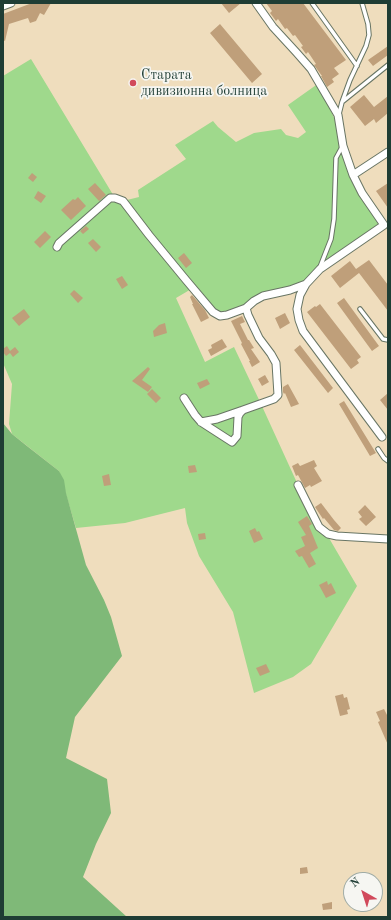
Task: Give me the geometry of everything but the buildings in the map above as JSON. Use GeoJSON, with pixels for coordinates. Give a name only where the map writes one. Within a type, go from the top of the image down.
{"type":"FeatureCollection","features":[{"type":"Feature","properties":{"kind":"street"},"geometry":{"type":"LineString","coordinates":[[3,6],[11,3]]}},
{"type":"Feature","properties":{"kind":"street"},"geometry":{"type":"LineString","coordinates":[[256,3],[273,27],[311,69],[338,115],[343,146],[353,175],[362,193],[386,227],[320,269],[306,284],[300,295],[297,309],[303,331],[382,437]]}},
{"type":"Feature","properties":{"kind":"street"},"geometry":{"type":"LineString","coordinates":[[353,175],[388,152]]}},
{"type":"Feature","properties":{"kind":"street"},"geometry":{"type":"LineString","coordinates":[[57,247],[59,243],[110,198],[115,198],[123,201],[149,236],[213,312],[220,316],[246,308],[254,300],[263,296],[290,290],[306,284]]}},
{"type":"Feature","properties":{"kind":"street"},"geometry":{"type":"LineString","coordinates":[[201,422],[217,419],[274,400],[278,395],[276,363],[260,338],[246,308]]}},
{"type":"Feature","properties":{"kind":"street"},"geometry":{"type":"LineString","coordinates":[[184,398],[201,422],[232,442],[237,436],[238,418],[243,410]]}},
{"type":"Feature","properties":{"kind":"street"},"geometry":{"type":"LineString","coordinates":[[298,485],[319,527],[328,534],[337,536],[388,539]]}},
{"type":"Feature","properties":{"kind":"lane"},"geometry":{"type":"LineString","coordinates":[[312,3],[357,66]]}},
{"type":"Feature","properties":{"kind":"lane"},"geometry":{"type":"LineString","coordinates":[[338,115],[369,35],[368,24],[362,3]]}},
{"type":"Feature","properties":{"kind":"lane"},"geometry":{"type":"LineString","coordinates":[[342,102],[388,65]]}},
{"type":"Feature","properties":{"kind":"lane"},"geometry":{"type":"LineString","coordinates":[[320,269],[331,239],[334,219],[336,158],[343,146]]}},
{"type":"Feature","properties":{"kind":"lane"},"geometry":{"type":"LineString","coordinates":[[360,309],[383,339],[388,340]]}},
{"type":"Feature","properties":{"kind":"lane"},"geometry":{"type":"LineString","coordinates":[[378,449],[388,461]]}},
{"type":"Feature","properties":{"kind":"green space"},"geometry":{"type":"Polygon","coordinates":[[[31,59],[115,198],[123,201],[139,197],[138,190],[186,159],[175,145],[213,121],[236,142],[254,133],[281,129],[286,135],[298,138],[306,132],[288,105],[319,83],[341,134],[353,175],[384,225],[306,284],[263,296],[246,308],[220,316],[193,288],[176,298],[205,362],[234,347],[298,485],[357,586],[311,664],[293,677],[254,693],[233,612],[199,556],[187,523],[185,508],[125,523],[76,528],[59,471],[12,434],[9,424],[12,384],[3,363],[3,76],[31,59]]]}},
{"type":"Feature","properties":{"kind":"green space"},"geometry":{"type":"Polygon","coordinates":[[[3,423],[12,434],[59,471],[64,480],[66,493],[86,565],[111,617],[122,656],[75,717],[66,758],[107,779],[111,813],[96,844],[83,877],[127,917],[3,917],[3,423]]]}},
{"type":"Feature","properties":{"kind":"place","name":"Старата дивизионна болница"},"geometry":{"type":"Point","coordinates":[133,83]}}]}
